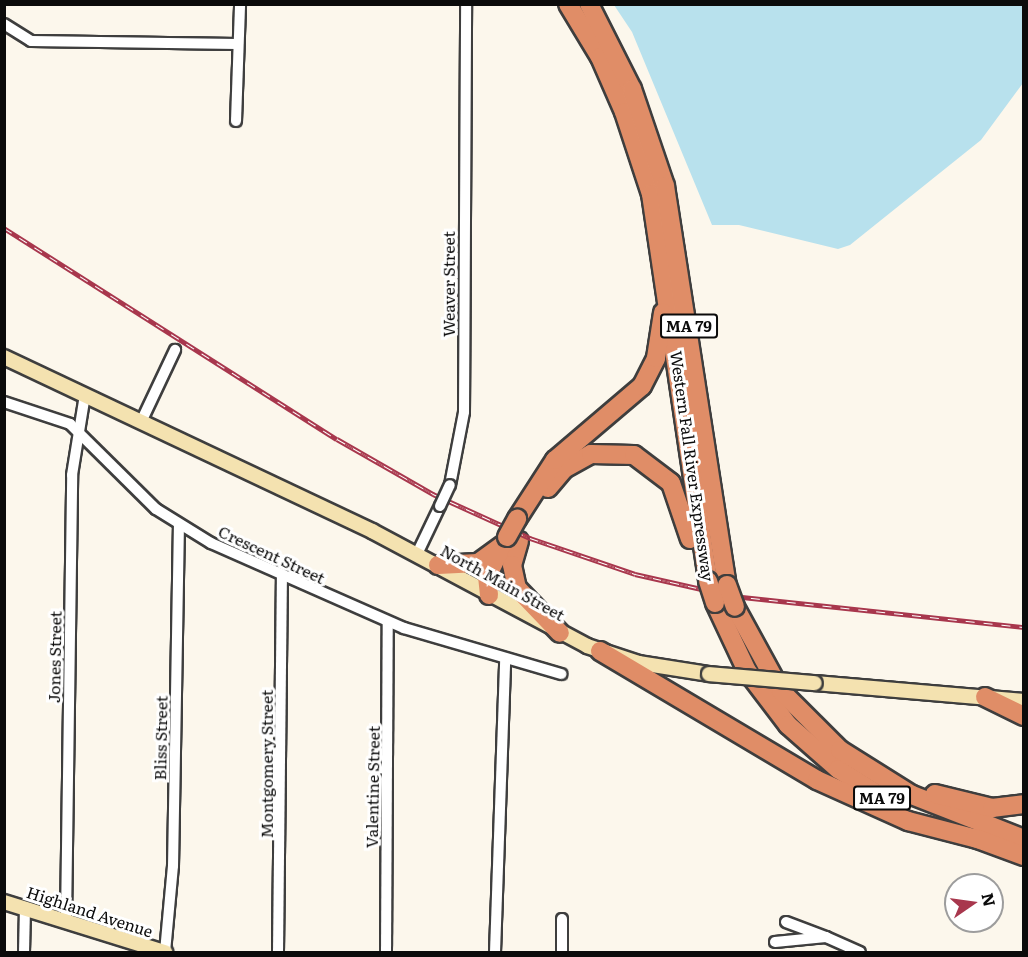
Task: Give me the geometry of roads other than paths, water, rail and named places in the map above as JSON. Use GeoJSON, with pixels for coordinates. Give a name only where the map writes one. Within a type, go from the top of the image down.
{"type":"FeatureCollection","features":[{"type":"Feature","properties":{"kind":"highway","name":"Western Fall River Expressway"},"geometry":{"type":"LineString","coordinates":[[568,4],[600,57],[624,112],[661,242],[704,580]]}},
{"type":"Feature","properties":{"kind":"highway","name":"Western Fall River Expressway"},"geometry":{"type":"LineString","coordinates":[[589,4],[636,97],[665,186],[727,585],[735,607],[782,691],[840,750],[912,795],[1023,839]]}},
{"type":"Feature","properties":{"kind":"highway"},"geometry":{"type":"LineString","coordinates":[[523,522],[555,460],[628,403],[648,377],[662,327],[661,242]]}},
{"type":"Feature","properties":{"kind":"highway"},"geometry":{"type":"LineString","coordinates":[[489,595],[487,577],[551,483],[569,465],[595,453],[634,455],[660,471],[674,488],[704,580]]}},
{"type":"Feature","properties":{"kind":"highway"},"geometry":{"type":"LineString","coordinates":[[438,565],[478,563],[510,541]]}},
{"type":"Feature","properties":{"kind":"highway"},"geometry":{"type":"LineString","coordinates":[[510,541],[517,588],[560,633]]}},
{"type":"Feature","properties":{"kind":"highway","name":"MA 79"},"geometry":{"type":"LineString","coordinates":[[704,580],[711,602],[739,657],[777,712],[838,769],[911,813],[1023,856]]}},
{"type":"Feature","properties":{"kind":"highway"},"geometry":{"type":"LineString","coordinates":[[600,651],[832,788],[908,821],[985,841]]}},
{"type":"Feature","properties":{"kind":"highway"},"geometry":{"type":"LineString","coordinates":[[985,697],[1023,716]]}},
{"type":"Feature","properties":{"kind":"highway"},"geometry":{"type":"LineString","coordinates":[[840,750],[948,798],[992,808],[1023,804]]}},
{"type":"Feature","properties":{"kind":"main road","name":"North Main Street"},"geometry":{"type":"LineString","coordinates":[[4,357],[417,554],[560,633],[600,651],[653,666],[709,674],[1023,701]]}},
{"type":"Feature","properties":{"kind":"main road","name":"Highland Avenue"},"geometry":{"type":"LineString","coordinates":[[4,902],[165,952]]}},
{"type":"Feature","properties":{"kind":"street"},"geometry":{"type":"LineString","coordinates":[[236,121],[240,4]]}},
{"type":"Feature","properties":{"kind":"street","name":"Weaver Street"},"geometry":{"type":"LineString","coordinates":[[417,554],[450,485],[464,412],[466,4]]}},
{"type":"Feature","properties":{"kind":"street"},"geometry":{"type":"LineString","coordinates":[[4,24],[30,41],[237,44]]}},
{"type":"Feature","properties":{"kind":"street"},"geometry":{"type":"LineString","coordinates":[[141,422],[175,350]]}},
{"type":"Feature","properties":{"kind":"street","name":"Jones Street"},"geometry":{"type":"LineString","coordinates":[[66,920],[76,429],[85,395]]}},
{"type":"Feature","properties":{"kind":"street","name":"Crescent Street"},"geometry":{"type":"LineString","coordinates":[[4,402],[76,429],[179,524],[282,576],[388,622],[561,674]]}},
{"type":"Feature","properties":{"kind":"street","name":"Bliss Street"},"geometry":{"type":"LineString","coordinates":[[165,952],[173,867],[179,524]]}},
{"type":"Feature","properties":{"kind":"street","name":"Montgomery Street"},"geometry":{"type":"LineString","coordinates":[[278,952],[282,576]]}},
{"type":"Feature","properties":{"kind":"street","name":"Valentine Street"},"geometry":{"type":"LineString","coordinates":[[386,952],[388,622]]}},
{"type":"Feature","properties":{"kind":"street"},"geometry":{"type":"LineString","coordinates":[[495,952],[505,659]]}},
{"type":"Feature","properties":{"kind":"street"},"geometry":{"type":"LineString","coordinates":[[24,952],[25,907]]}},
{"type":"Feature","properties":{"kind":"street"},"geometry":{"type":"LineString","coordinates":[[562,919],[562,952]]}},
{"type":"Feature","properties":{"kind":"street"},"geometry":{"type":"LineString","coordinates":[[786,922],[860,952]]}},
{"type":"Feature","properties":{"kind":"street"},"geometry":{"type":"LineString","coordinates":[[775,942],[826,937]]}},
{"type":"Feature","properties":{"kind":"water"},"geometry":{"type":"Polygon","coordinates":[[[614,5],[1023,5],[1023,83],[981,140],[850,245],[838,249],[739,225],[712,225],[632,32],[614,5]]]}},
{"type":"Feature","properties":{"kind":"railway"},"geometry":{"type":"LineString","coordinates":[[4,228],[337,439],[433,494],[530,538],[635,574],[733,596],[1024,627]]}}]}
